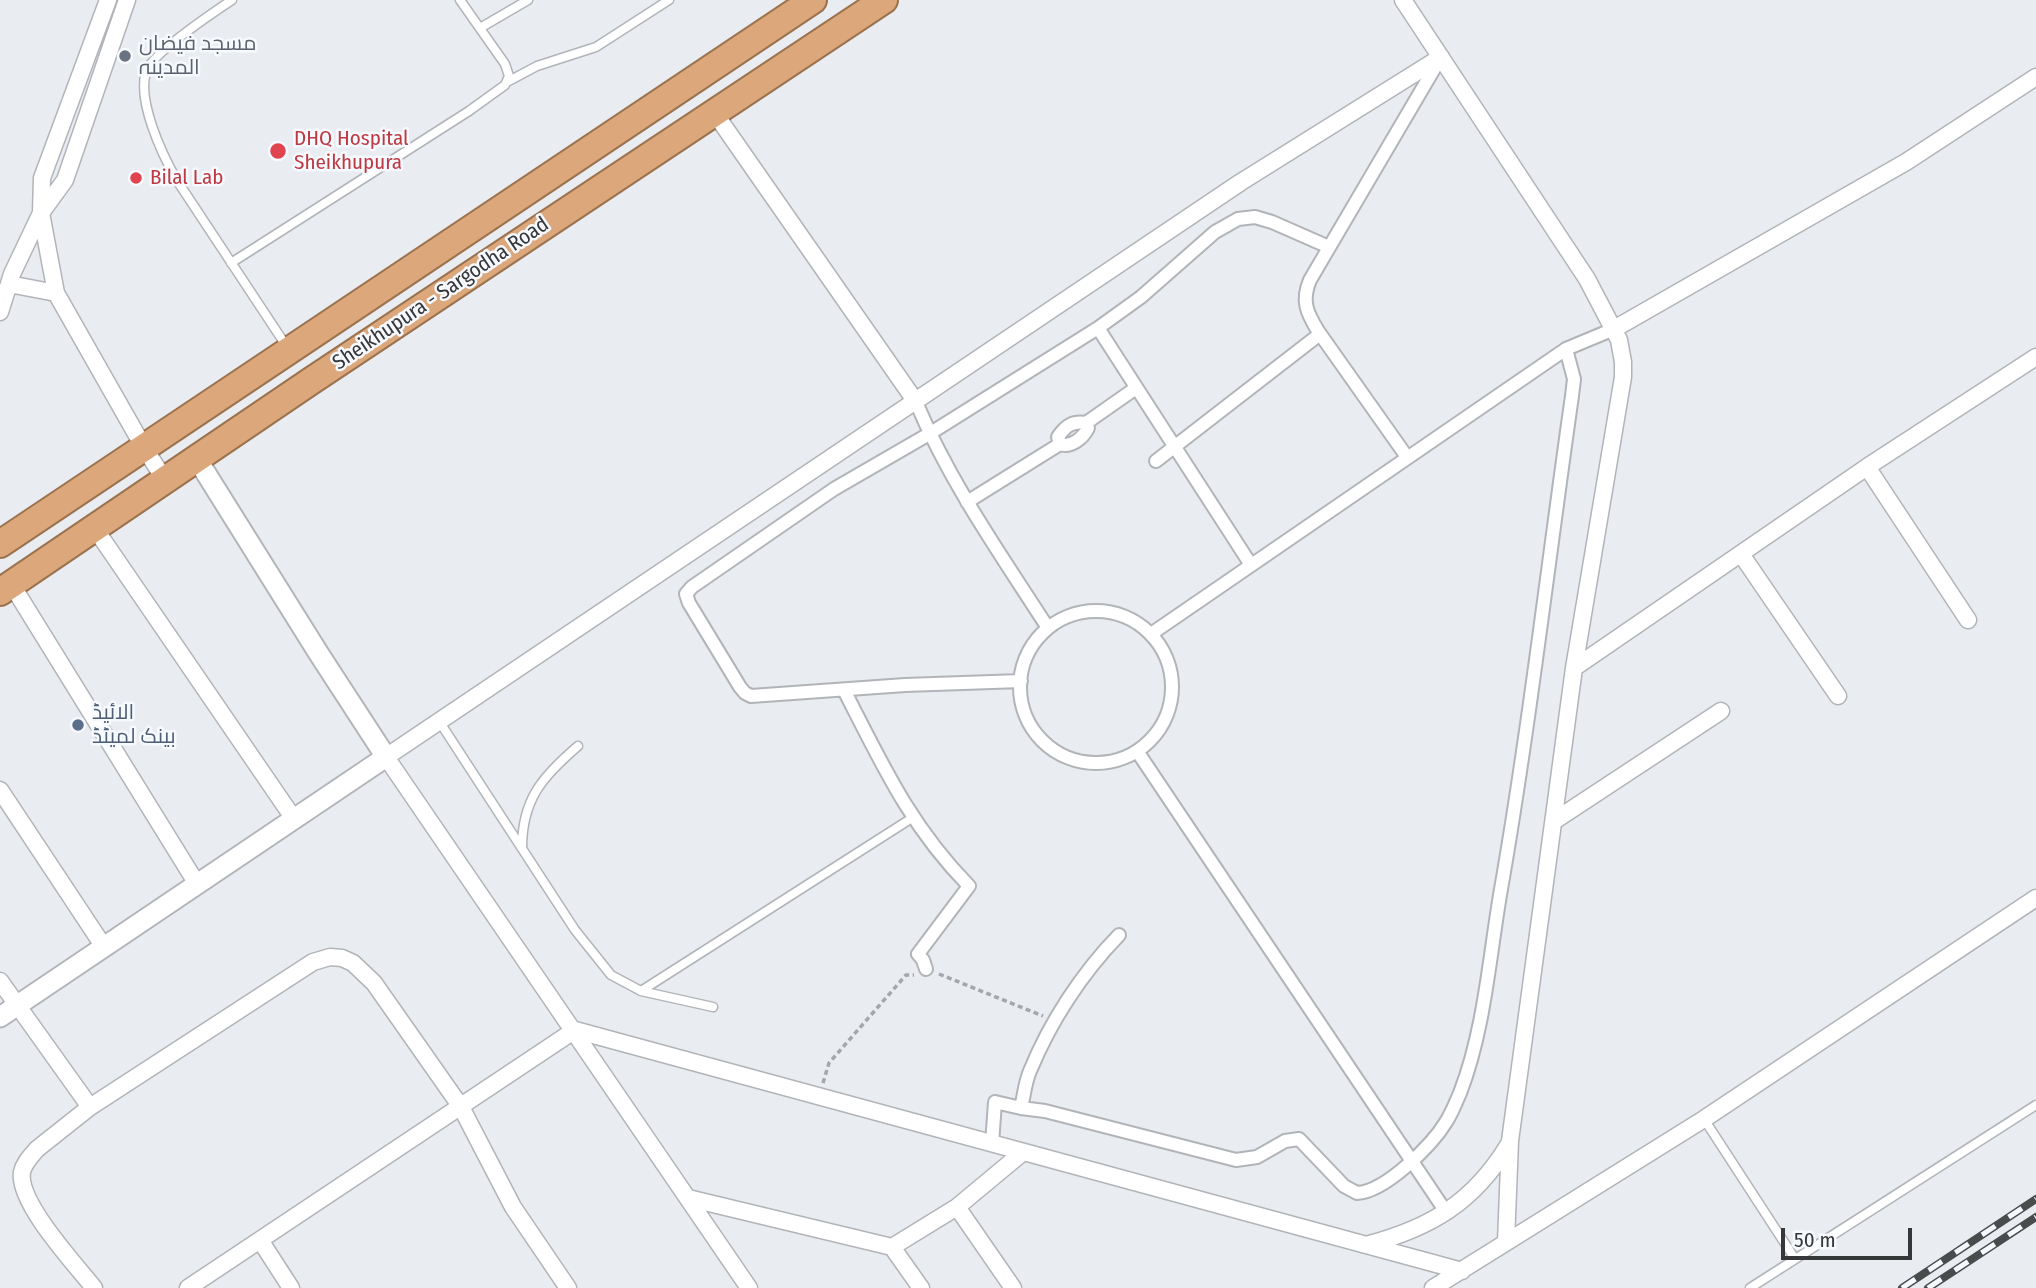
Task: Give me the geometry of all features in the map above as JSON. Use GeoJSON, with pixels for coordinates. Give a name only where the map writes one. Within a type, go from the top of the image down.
{"type":"FeatureCollection","features":[{"type":"Feature","properties":{"kind":"highway","name":"Sheikhupura - Sargodha Road"},"geometry":{"type":"LineString","coordinates":[[1,541],[813,0]]}},
{"type":"Feature","properties":{"kind":"highway","name":"Sheikhupura - Sargodha Road"},"geometry":{"type":"LineString","coordinates":[[6,588],[310,380],[884,0]]}},
{"type":"Feature","properties":{"kind":"highway"},"geometry":{"type":"LineString","coordinates":[[580,156],[601,187]]}},
{"type":"Feature","properties":{"kind":"street"},"geometry":{"type":"LineString","coordinates":[[108,0],[42,178],[41,213],[56,293],[143,446],[166,480]]}},
{"type":"Feature","properties":{"kind":"street"},"geometry":{"type":"LineString","coordinates":[[0,312],[7,276],[41,213],[65,180],[127,0]]}},
{"type":"Feature","properties":{"kind":"street"},"geometry":{"type":"LineString","coordinates":[[1403,0],[1587,279],[1614,329],[1621,349],[1623,377],[1574,668],[1510,1141],[1506,1242]]}},
{"type":"Feature","properties":{"kind":"street"},"geometry":{"type":"LineString","coordinates":[[1407,457],[1320,334],[1304,301],[1310,280],[1441,57]]}},
{"type":"Feature","properties":{"kind":"street"},"geometry":{"type":"LineString","coordinates":[[0,1017],[1241,182],[1441,57]]}},
{"type":"Feature","properties":{"kind":"street"},"geometry":{"type":"LineString","coordinates":[[1151,634],[1566,349],[1614,329],[1906,162],[2036,77]]}},
{"type":"Feature","properties":{"kind":"street"},"geometry":{"type":"LineString","coordinates":[[714,112],[916,402],[929,434],[967,502],[1048,628]]}},
{"type":"Feature","properties":{"kind":"street"},"geometry":{"type":"LineString","coordinates":[[1021,681],[905,685],[755,697],[745,694],[689,603],[687,594],[692,587],[834,489],[929,434],[1098,328],[1142,297],[1215,232],[1238,219],[1255,217],[1272,222],[1329,247]]}},
{"type":"Feature","properties":{"kind":"street"},"geometry":{"type":"LineString","coordinates":[[7,276],[56,293]]}},
{"type":"Feature","properties":{"kind":"street"},"geometry":{"type":"LineString","coordinates":[[1098,328],[1251,565]]}},
{"type":"Feature","properties":{"kind":"street"},"geometry":{"type":"LineString","coordinates":[[1156,461],[1320,334]]}},
{"type":"Feature","properties":{"kind":"street"},"geometry":{"type":"LineString","coordinates":[[992,1144],[995,1102],[1045,1111],[1236,1160],[1257,1157],[1285,1141],[1299,1139],[1344,1186],[1357,1193],[1371,1190],[1411,1161],[1433,1140],[1447,1121],[1461,1092],[1480,1022],[1520,780],[1574,379],[1566,349]]}},
{"type":"Feature","properties":{"kind":"street"},"geometry":{"type":"LineString","coordinates":[[1574,668],[1867,467],[2036,357]]}},
{"type":"Feature","properties":{"kind":"street"},"geometry":{"type":"LineString","coordinates":[[967,502],[1060,443],[1068,445],[1077,440],[1088,428],[1086,423],[1136,388]]}},
{"type":"Feature","properties":{"kind":"street"},"geometry":{"type":"LineString","coordinates":[[197,459],[318,654],[386,757],[749,1288]]}},
{"type":"Feature","properties":{"kind":"street"},"geometry":{"type":"LineString","coordinates":[[1867,467],[1968,620]]}},
{"type":"Feature","properties":{"kind":"street"},"geometry":{"type":"LineString","coordinates":[[94,527],[294,819]]}},
{"type":"Feature","properties":{"kind":"street"},"geometry":{"type":"LineString","coordinates":[[1741,554],[1838,696]]}},
{"type":"Feature","properties":{"kind":"street"},"geometry":{"type":"LineString","coordinates":[[6,588],[197,884]]}},
{"type":"Feature","properties":{"kind":"street"},"geometry":{"type":"LineString","coordinates":[[1097,611],[1115,613],[1151,634],[1167,658],[1172,692],[1169,710],[1151,740],[1121,759],[1104,763],[1069,758],[1040,739],[1023,708],[1021,681],[1027,656],[1048,628],[1080,613],[1097,611]]}},
{"type":"Feature","properties":{"kind":"street"},"geometry":{"type":"LineString","coordinates":[[844,690],[912,818],[930,844],[969,886],[918,954],[926,969]]}},
{"type":"Feature","properties":{"kind":"street"},"geometry":{"type":"LineString","coordinates":[[1554,821],[1721,711]]}},
{"type":"Feature","properties":{"kind":"street"},"geometry":{"type":"LineString","coordinates":[[1137,751],[1446,1212]]}},
{"type":"Feature","properties":{"kind":"street"},"geometry":{"type":"LineString","coordinates":[[0,790],[104,947]]}},
{"type":"Feature","properties":{"kind":"street"},"geometry":{"type":"LineString","coordinates":[[1433,1288],[1704,1119],[2036,898]]}},
{"type":"Feature","properties":{"kind":"street"},"geometry":{"type":"LineString","coordinates":[[1021,1108],[1029,1073],[1054,1021],[1104,951],[1119,935]]}},
{"type":"Feature","properties":{"kind":"street"},"geometry":{"type":"LineString","coordinates":[[93,1288],[32,1209],[21,1176],[23,1167],[37,1149],[90,1107],[313,962],[330,957],[353,963],[374,983],[461,1107],[513,1206],[568,1288]]}},
{"type":"Feature","properties":{"kind":"street"},"geometry":{"type":"LineString","coordinates":[[0,981],[90,1107]]}},
{"type":"Feature","properties":{"kind":"street"},"geometry":{"type":"LineString","coordinates":[[188,1288],[575,1030],[1462,1271]]}},
{"type":"Feature","properties":{"kind":"street"},"geometry":{"type":"LineString","coordinates":[[1364,1246],[1410,1231],[1446,1212],[1478,1187],[1510,1141]]}},
{"type":"Feature","properties":{"kind":"street"},"geometry":{"type":"LineString","coordinates":[[892,1247],[957,1207],[1022,1153]]}},
{"type":"Feature","properties":{"kind":"street"},"geometry":{"type":"LineString","coordinates":[[688,1198],[892,1247],[921,1288]]}},
{"type":"Feature","properties":{"kind":"street"},"geometry":{"type":"LineString","coordinates":[[957,1207],[1013,1288]]}},
{"type":"Feature","properties":{"kind":"street"},"geometry":{"type":"LineString","coordinates":[[260,1240],[291,1288]]}},
{"type":"Feature","properties":{"kind":"lane"},"geometry":{"type":"LineString","coordinates":[[232,0],[152,61],[146,72],[148,112],[165,160],[290,350]]}},
{"type":"Feature","properties":{"kind":"lane"},"geometry":{"type":"LineString","coordinates":[[460,0],[505,64],[508,82]]}},
{"type":"Feature","properties":{"kind":"lane"},"geometry":{"type":"LineString","coordinates":[[480,28],[528,0]]}},
{"type":"Feature","properties":{"kind":"lane"},"geometry":{"type":"LineString","coordinates":[[231,262],[469,111],[508,82],[537,66],[596,47],[669,0]]}},
{"type":"Feature","properties":{"kind":"lane"},"geometry":{"type":"LineString","coordinates":[[439,721],[593,954],[611,975],[641,991],[713,1007]]}},
{"type":"Feature","properties":{"kind":"lane"},"geometry":{"type":"LineString","coordinates":[[522,848],[522,823],[531,800],[550,772],[579,746]]}},
{"type":"Feature","properties":{"kind":"lane"},"geometry":{"type":"LineString","coordinates":[[641,991],[912,818]]}},
{"type":"Feature","properties":{"kind":"lane"},"geometry":{"type":"LineString","coordinates":[[1750,1288],[2036,1105]]}},
{"type":"Feature","properties":{"kind":"lane"},"geometry":{"type":"LineString","coordinates":[[1704,1119],[1795,1259]]}},
{"type":"Feature","properties":{"kind":"path"},"geometry":{"type":"LineString","coordinates":[[818,1097],[829,1063],[906,975],[920,974],[926,969],[1054,1021]]}},
{"type":"Feature","properties":{"kind":"railway"},"geometry":{"type":"LineString","coordinates":[[1902,1288],[2036,1199]]}},
{"type":"Feature","properties":{"kind":"railway"},"geometry":{"type":"LineString","coordinates":[[1928,1288],[2036,1217]]}},
{"type":"Feature","properties":{"kind":"place","name":"مسجد فیضان المدینہ"},"geometry":{"type":"Point","coordinates":[125,56]}},
{"type":"Feature","properties":{"kind":"place","name":"DHQ Hospital Sheikhupura"},"geometry":{"type":"Point","coordinates":[278,151]}},
{"type":"Feature","properties":{"kind":"place","name":"Bilal Lab"},"geometry":{"type":"Point","coordinates":[136,178]}},
{"type":"Feature","properties":{"kind":"place","name":"الائیڈ بینک لمیٹڈ"},"geometry":{"type":"Point","coordinates":[78,725]}}]}
